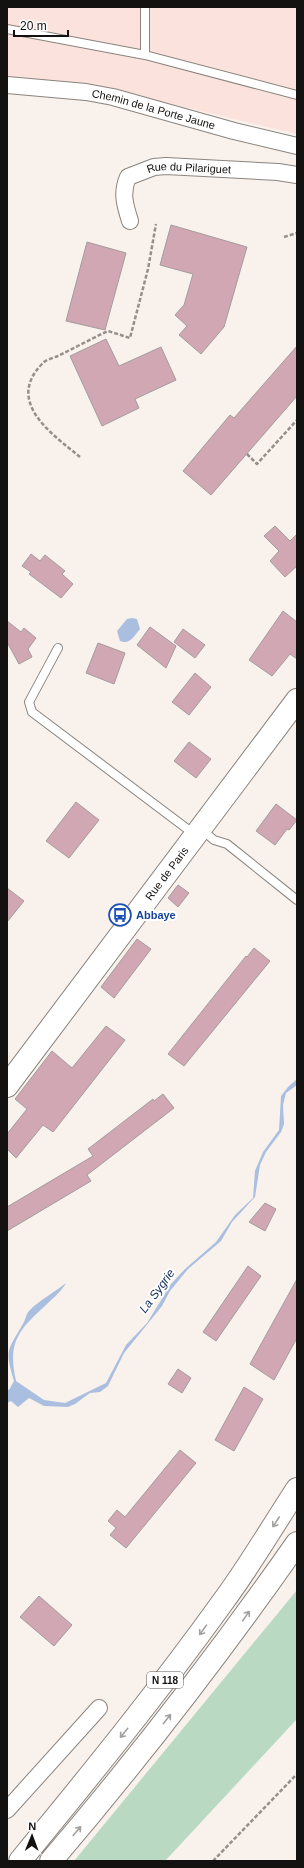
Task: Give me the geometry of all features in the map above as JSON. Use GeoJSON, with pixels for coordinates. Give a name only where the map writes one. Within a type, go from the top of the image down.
{"type":"FeatureCollection","features":[{"type":"Feature","properties":{"kind":"main road","name":"Rue de Paris"},"geometry":{"type":"LineString","coordinates":[[7,1086],[297,700]]}},
{"type":"Feature","properties":{"kind":"main road","name":"N 118"},"geometry":{"type":"LineString","coordinates":[[20,1861],[141,1712],[199,1635],[223,1602],[297,1489]]}},
{"type":"Feature","properties":{"kind":"main road","name":"N 118"},"geometry":{"type":"LineString","coordinates":[[51,1861],[145,1748],[229,1640],[297,1543]]}},
{"type":"Feature","properties":{"kind":"street","name":"Chemin de la Porte Jaune"},"geometry":{"type":"LineString","coordinates":[[7,85],[86,92],[113,97],[234,131],[297,146]]}},
{"type":"Feature","properties":{"kind":"street","name":"Rue du Pilariguet"},"geometry":{"type":"LineString","coordinates":[[130,221],[124,199],[123,186],[128,177],[154,167],[215,168],[297,175]]}},
{"type":"Feature","properties":{"kind":"street"},"geometry":{"type":"LineString","coordinates":[[7,1810],[99,1708]]}},
{"type":"Feature","properties":{"kind":"lane"},"geometry":{"type":"LineString","coordinates":[[145,7],[145,55]]}},
{"type":"Feature","properties":{"kind":"lane"},"geometry":{"type":"LineString","coordinates":[[7,28],[145,55],[297,95]]}},
{"type":"Feature","properties":{"kind":"lane"},"geometry":{"type":"LineString","coordinates":[[58,648],[29,702],[32,712],[198,832],[214,840],[227,844],[297,900]]}},
{"type":"Feature","properties":{"kind":"path"},"geometry":{"type":"LineString","coordinates":[[80,457],[44,427],[31,405],[27,394],[30,381],[42,364],[108,331],[130,338],[148,269],[156,224]]}},
{"type":"Feature","properties":{"kind":"path"},"geometry":{"type":"LineString","coordinates":[[284,237],[297,233]]}},
{"type":"Feature","properties":{"kind":"path"},"geometry":{"type":"LineString","coordinates":[[247,454],[257,464],[297,420]]}},
{"type":"Feature","properties":{"kind":"path"},"geometry":{"type":"LineString","coordinates":[[213,1861],[297,1774]]}},
{"type":"Feature","properties":{"kind":"shaded area"},"geometry":{"type":"Polygon","coordinates":[[[7,7],[297,7],[297,134],[96,86],[7,80],[7,7]]]}},
{"type":"Feature","properties":{"kind":"green space"},"geometry":{"type":"Polygon","coordinates":[[[297,1590],[297,1719],[165,1861],[74,1861],[297,1590]]]}},
{"type":"Feature","properties":{"kind":"water"},"geometry":{"type":"Polygon","coordinates":[[[127,619],[137,619],[140,629],[129,641],[120,641],[117,631],[127,619]]]}},
{"type":"Feature","properties":{"kind":"water"},"geometry":{"type":"Polygon","coordinates":[[[297,1079],[297,1085],[286,1093],[283,1105],[284,1124],[281,1132],[266,1152],[260,1165],[255,1197],[232,1222],[221,1241],[188,1269],[170,1291],[162,1306],[124,1353],[108,1386],[100,1392],[90,1393],[75,1404],[68,1407],[44,1406],[29,1398],[18,1407],[11,1401],[7,1403],[7,1389],[9,1390],[14,1381],[9,1362],[9,1350],[11,1345],[29,1311],[37,1303],[66,1283],[62,1289],[29,1321],[18,1337],[14,1346],[13,1356],[16,1381],[44,1400],[65,1403],[106,1383],[126,1345],[147,1323],[171,1284],[185,1269],[216,1242],[235,1215],[253,1198],[255,1171],[263,1152],[279,1130],[281,1096],[297,1079]]]}},
{"type":"Feature","properties":{"kind":"building"},"geometry":{"type":"Polygon","coordinates":[[[171,225],[247,247],[224,327],[201,354],[179,335],[187,326],[175,315],[184,305],[193,274],[160,265],[171,225]]]}},
{"type":"Feature","properties":{"kind":"building"},"geometry":{"type":"Polygon","coordinates":[[[87,242],[126,253],[105,330],[66,321],[87,242]]]}},
{"type":"Feature","properties":{"kind":"building"},"geometry":{"type":"Polygon","coordinates":[[[106,339],[119,366],[161,347],[176,380],[135,399],[139,408],[102,426],[70,356],[106,339]]]}},
{"type":"Feature","properties":{"kind":"building"},"geometry":{"type":"Polygon","coordinates":[[[297,346],[297,396],[211,495],[183,471],[230,415],[234,418],[297,346]]]}},
{"type":"Feature","properties":{"kind":"building"},"geometry":{"type":"Polygon","coordinates":[[[275,526],[290,541],[297,534],[297,566],[285,577],[270,561],[279,551],[264,536],[275,526]]]}},
{"type":"Feature","properties":{"kind":"building"},"geometry":{"type":"Polygon","coordinates":[[[31,554],[40,561],[45,555],[65,571],[62,574],[73,584],[61,598],[29,574],[31,572],[22,566],[31,554]]]}},
{"type":"Feature","properties":{"kind":"building"},"geometry":{"type":"Polygon","coordinates":[[[283,611],[297,622],[297,659],[290,654],[272,676],[249,660],[283,611]]]}},
{"type":"Feature","properties":{"kind":"building"},"geometry":{"type":"Polygon","coordinates":[[[7,621],[21,632],[24,628],[36,638],[28,649],[32,657],[19,664],[7,642],[7,621]]]}},
{"type":"Feature","properties":{"kind":"building"},"geometry":{"type":"Polygon","coordinates":[[[150,627],[176,646],[166,668],[137,645],[150,627]]]}},
{"type":"Feature","properties":{"kind":"building"},"geometry":{"type":"Polygon","coordinates":[[[183,629],[205,645],[195,658],[174,642],[183,629]]]}},
{"type":"Feature","properties":{"kind":"building"},"geometry":{"type":"Polygon","coordinates":[[[98,643],[125,653],[114,684],[86,673],[98,643]]]}},
{"type":"Feature","properties":{"kind":"building"},"geometry":{"type":"Polygon","coordinates":[[[195,673],[211,687],[189,715],[172,702],[195,673]]]}},
{"type":"Feature","properties":{"kind":"building"},"geometry":{"type":"Polygon","coordinates":[[[189,742],[211,759],[196,778],[174,761],[189,742]]]}},
{"type":"Feature","properties":{"kind":"building"},"geometry":{"type":"Polygon","coordinates":[[[76,802],[99,820],[69,858],[46,841],[76,802]]]}},
{"type":"Feature","properties":{"kind":"building"},"geometry":{"type":"Polygon","coordinates":[[[276,804],[297,820],[289,830],[287,829],[275,845],[256,831],[276,804]]]}},
{"type":"Feature","properties":{"kind":"building"},"geometry":{"type":"Polygon","coordinates":[[[178,885],[189,893],[178,907],[168,898],[178,885]]]}},
{"type":"Feature","properties":{"kind":"building"},"geometry":{"type":"Polygon","coordinates":[[[7,888],[24,901],[7,922],[7,888]]]}},
{"type":"Feature","properties":{"kind":"building"},"geometry":{"type":"Polygon","coordinates":[[[137,939],[151,949],[114,998],[101,987],[137,939]]]}},
{"type":"Feature","properties":{"kind":"building"},"geometry":{"type":"Polygon","coordinates":[[[254,948],[270,961],[184,1066],[168,1054],[254,948]]]}},
{"type":"Feature","properties":{"kind":"building"},"geometry":{"type":"Polygon","coordinates":[[[106,1026],[125,1040],[53,1132],[43,1125],[16,1158],[7,1149],[7,1134],[27,1109],[15,1099],[52,1051],[72,1068],[106,1026]]]}},
{"type":"Feature","properties":{"kind":"building"},"geometry":{"type":"Polygon","coordinates":[[[163,1094],[174,1108],[87,1175],[91,1181],[7,1231],[7,1207],[93,1156],[88,1149],[153,1099],[154,1101],[163,1094]]]}},
{"type":"Feature","properties":{"kind":"building"},"geometry":{"type":"Polygon","coordinates":[[[265,1203],[276,1209],[265,1231],[249,1222],[265,1203]]]}},
{"type":"Feature","properties":{"kind":"building"},"geometry":{"type":"Polygon","coordinates":[[[248,1266],[261,1276],[216,1341],[203,1332],[248,1266]]]}},
{"type":"Feature","properties":{"kind":"building"},"geometry":{"type":"Polygon","coordinates":[[[297,1279],[297,1338],[274,1380],[250,1364],[297,1279]]]}},
{"type":"Feature","properties":{"kind":"building"},"geometry":{"type":"Polygon","coordinates":[[[178,1369],[191,1378],[182,1393],[168,1384],[178,1369]]]}},
{"type":"Feature","properties":{"kind":"building"},"geometry":{"type":"Polygon","coordinates":[[[244,1387],[263,1399],[234,1451],[215,1440],[244,1387]]]}},
{"type":"Feature","properties":{"kind":"building"},"geometry":{"type":"Polygon","coordinates":[[[180,1450],[196,1463],[126,1548],[110,1535],[116,1528],[108,1521],[117,1510],[125,1517],[180,1450]]]}},
{"type":"Feature","properties":{"kind":"building"},"geometry":{"type":"Polygon","coordinates":[[[39,1596],[72,1625],[54,1646],[20,1617],[39,1596]]]}},
{"type":"Feature","properties":{"kind":"place","name":"Abbaye"},"geometry":{"type":"Point","coordinates":[120,915]}},
{"type":"Feature","properties":{"kind":"water label","name":"La Sygrie"},"geometry":{"type":"Point","coordinates":[157,1291]}}]}
